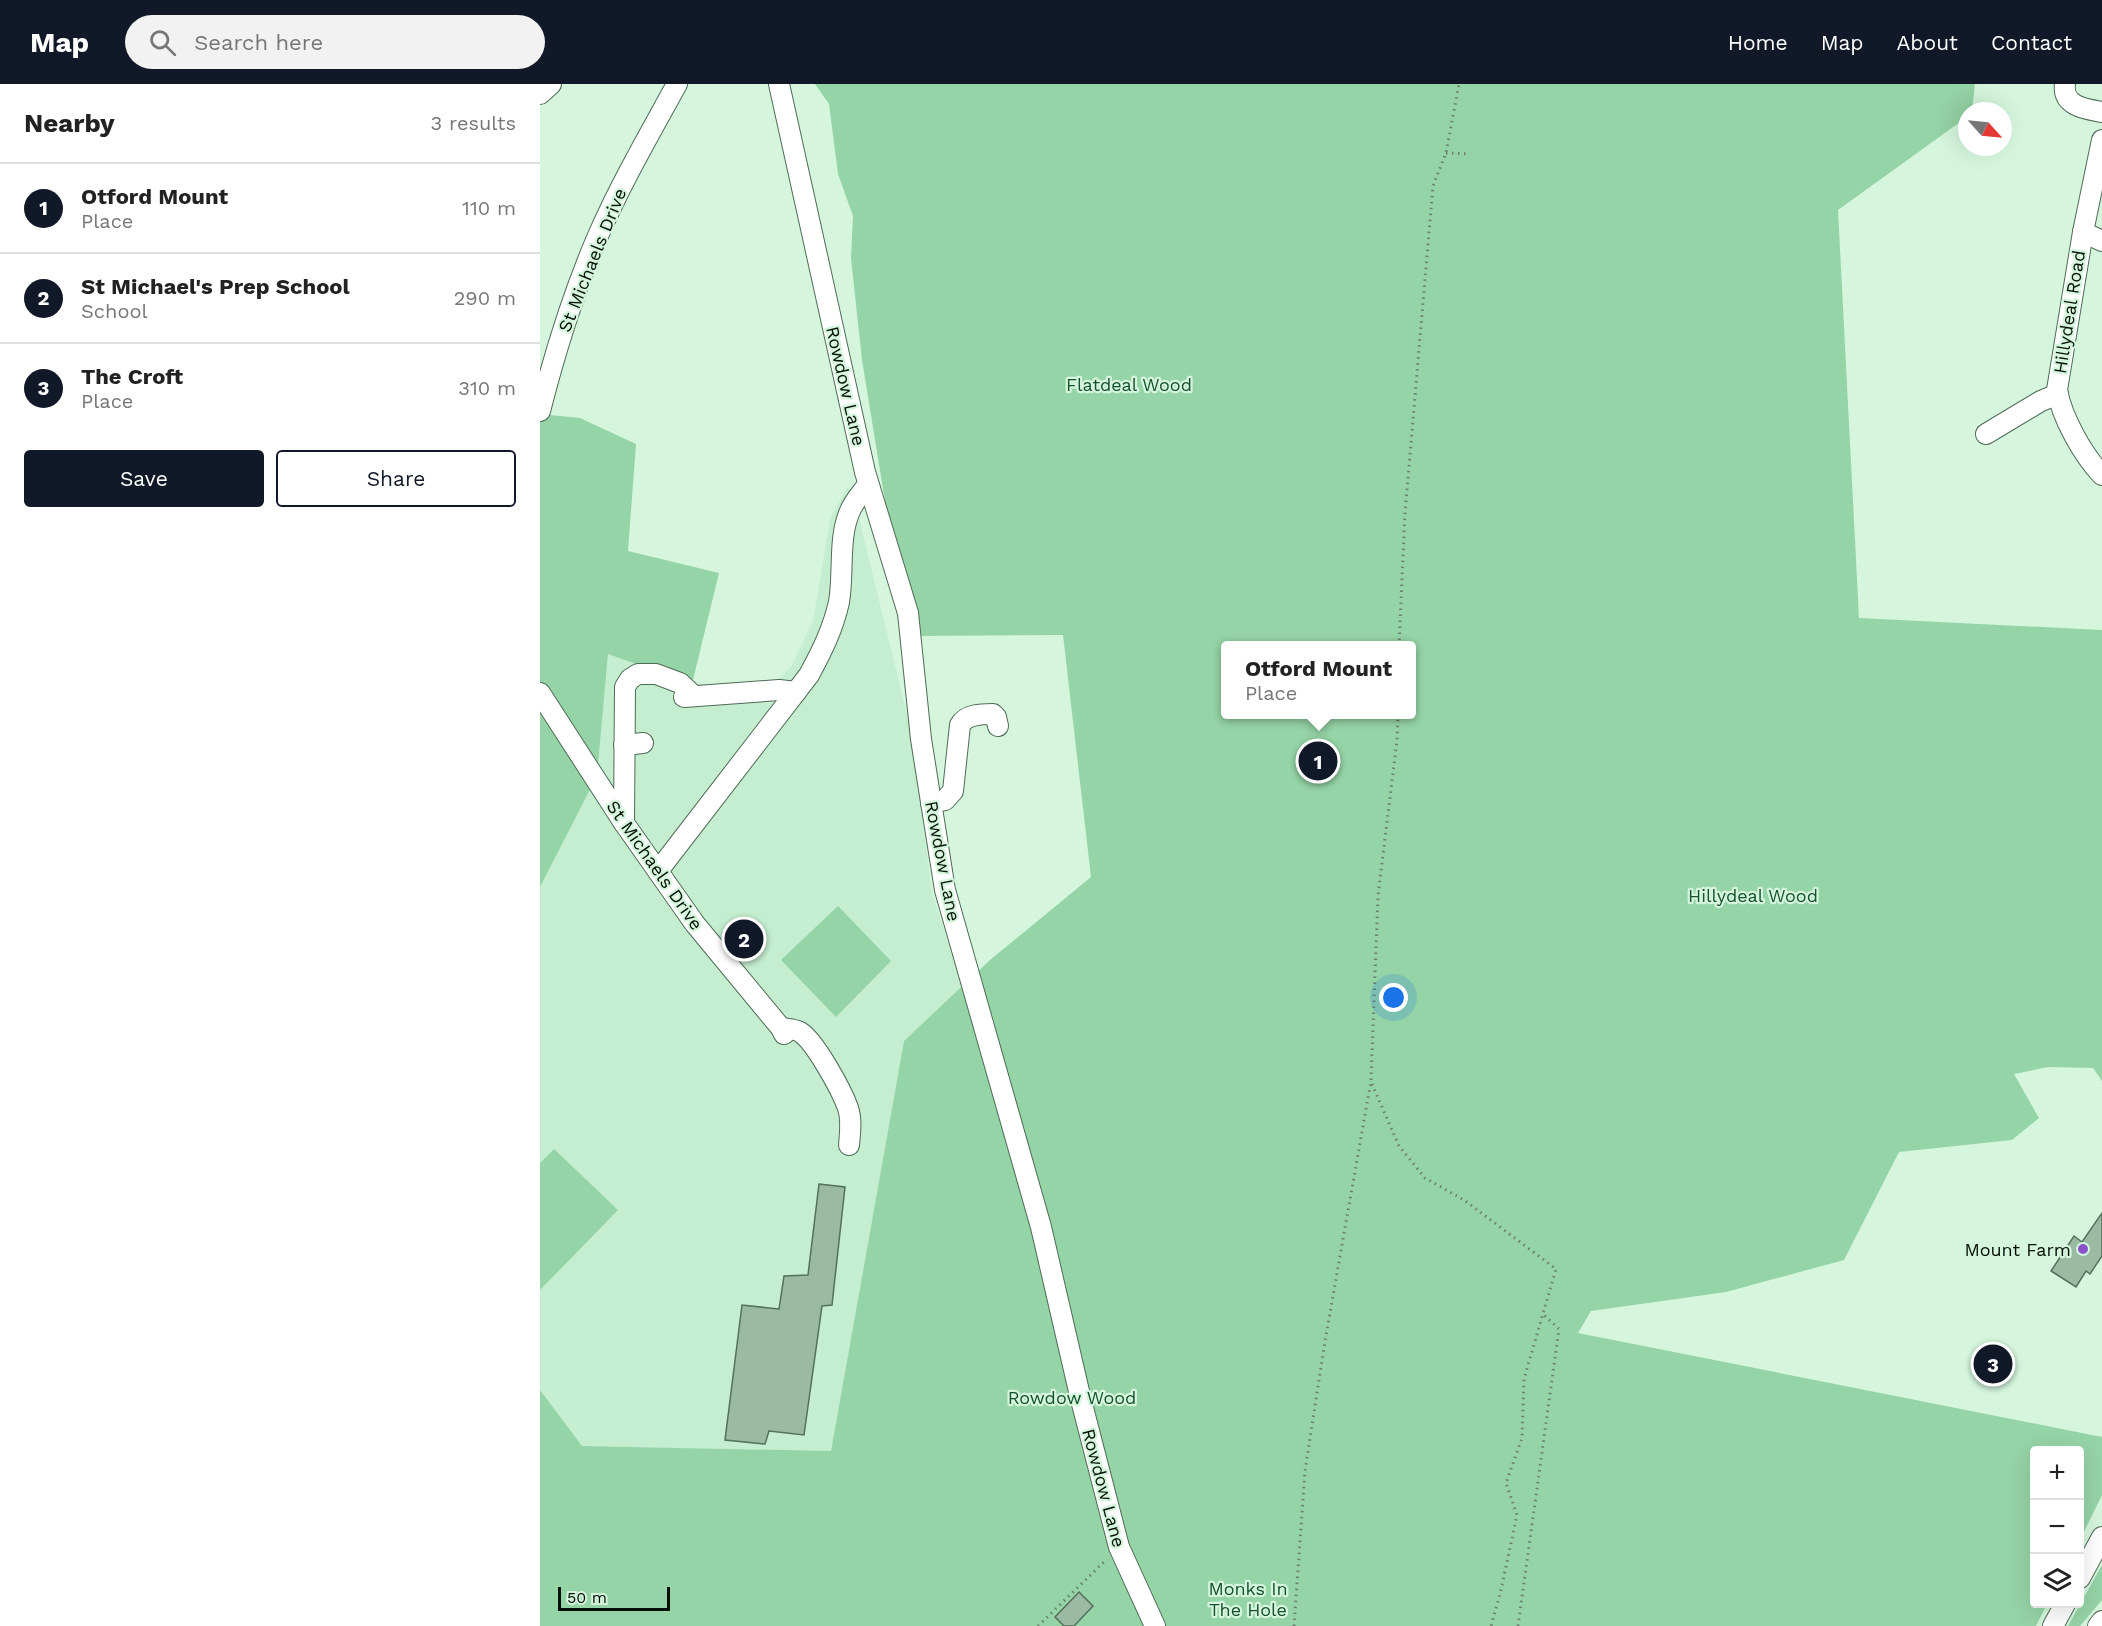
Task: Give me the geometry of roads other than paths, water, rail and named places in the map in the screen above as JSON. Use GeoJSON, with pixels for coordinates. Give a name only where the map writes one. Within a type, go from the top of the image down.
{"type":"FeatureCollection","features":[{"type":"Feature","properties":{"kind":"street"},"geometry":{"type":"LineString","coordinates":[[540,94],[551,84]]}},
{"type":"Feature","properties":{"kind":"street","name":"St Michaels Drive"},"geometry":{"type":"LineString","coordinates":[[540,411],[556,348],[597,237],[677,84]]}},
{"type":"Feature","properties":{"kind":"street","name":"Rowdow Lane"},"geometry":{"type":"LineString","coordinates":[[779,84],[868,484],[908,613],[921,739],[945,890],[1041,1227],[1081,1400],[1119,1547],[1155,1626]]}},
{"type":"Feature","properties":{"kind":"street"},"geometry":{"type":"LineString","coordinates":[[2065,84],[2066,97],[2071,103],[2102,112]]}},
{"type":"Feature","properties":{"kind":"street","name":"Hillydeal Road"},"geometry":{"type":"LineString","coordinates":[[2102,140],[2083,232],[2059,371],[2058,394],[2062,411],[2091,463],[2102,475]]}},
{"type":"Feature","properties":{"kind":"street"},"geometry":{"type":"LineString","coordinates":[[2083,232],[2102,241]]}},
{"type":"Feature","properties":{"kind":"street"},"geometry":{"type":"LineString","coordinates":[[1986,434],[2041,401],[2058,394]]}},
{"type":"Feature","properties":{"kind":"street"},"geometry":{"type":"LineString","coordinates":[[658,872],[796,692],[818,658],[833,626],[839,600],[845,525],[853,504],[868,484]]}},
{"type":"Feature","properties":{"kind":"street"},"geometry":{"type":"LineString","coordinates":[[624,823],[634,744],[625,687],[630,679],[638,674],[656,674],[680,682],[689,697],[779,690],[796,692]]}},
{"type":"Feature","properties":{"kind":"street","name":"St Michaels Drive"},"geometry":{"type":"LineString","coordinates":[[540,693],[624,823],[695,924],[783,1031],[801,1033],[832,1075],[849,1108],[849,1145]]}},
{"type":"Feature","properties":{"kind":"street"},"geometry":{"type":"LineString","coordinates":[[931,803],[948,798],[952,791],[962,721],[966,717],[993,714],[998,726]]}},
{"type":"Feature","properties":{"kind":"street"},"geometry":{"type":"LineString","coordinates":[[2084,1569],[2102,1537]]}},
{"type":"Feature","properties":{"kind":"street"},"geometry":{"type":"LineString","coordinates":[[2053,1626],[2063,1608]]}},
{"type":"Feature","properties":{"kind":"street"},"geometry":{"type":"LineString","coordinates":[[2098,1626],[2102,1621]]}},
{"type":"Feature","properties":{"kind":"place","name":"Otford Mount"},"geometry":{"type":"Point","coordinates":[1318,761]}},
{"type":"Feature","properties":{"kind":"place","name":"St Michael's Prep School"},"geometry":{"type":"Point","coordinates":[744,939]}},
{"type":"Feature","properties":{"kind":"place","name":"Mount Farm"},"geometry":{"type":"Point","coordinates":[2083,1249]}},
{"type":"Feature","properties":{"kind":"place","name":"The Croft"},"geometry":{"type":"Point","coordinates":[1993,1364]}},
{"type":"Feature","properties":{"kind":"park label","name":"Flatdeal Wood"},"geometry":{"type":"Point","coordinates":[1129,384]}},
{"type":"Feature","properties":{"kind":"park label","name":"Hillydeal Wood"},"geometry":{"type":"Point","coordinates":[1753,895]}},
{"type":"Feature","properties":{"kind":"park label","name":"Rowdow Wood"},"geometry":{"type":"Point","coordinates":[1072,1397]}},
{"type":"Feature","properties":{"kind":"park label","name":"Monks In The Hole"},"geometry":{"type":"Point","coordinates":[1248,1598]}}]}
